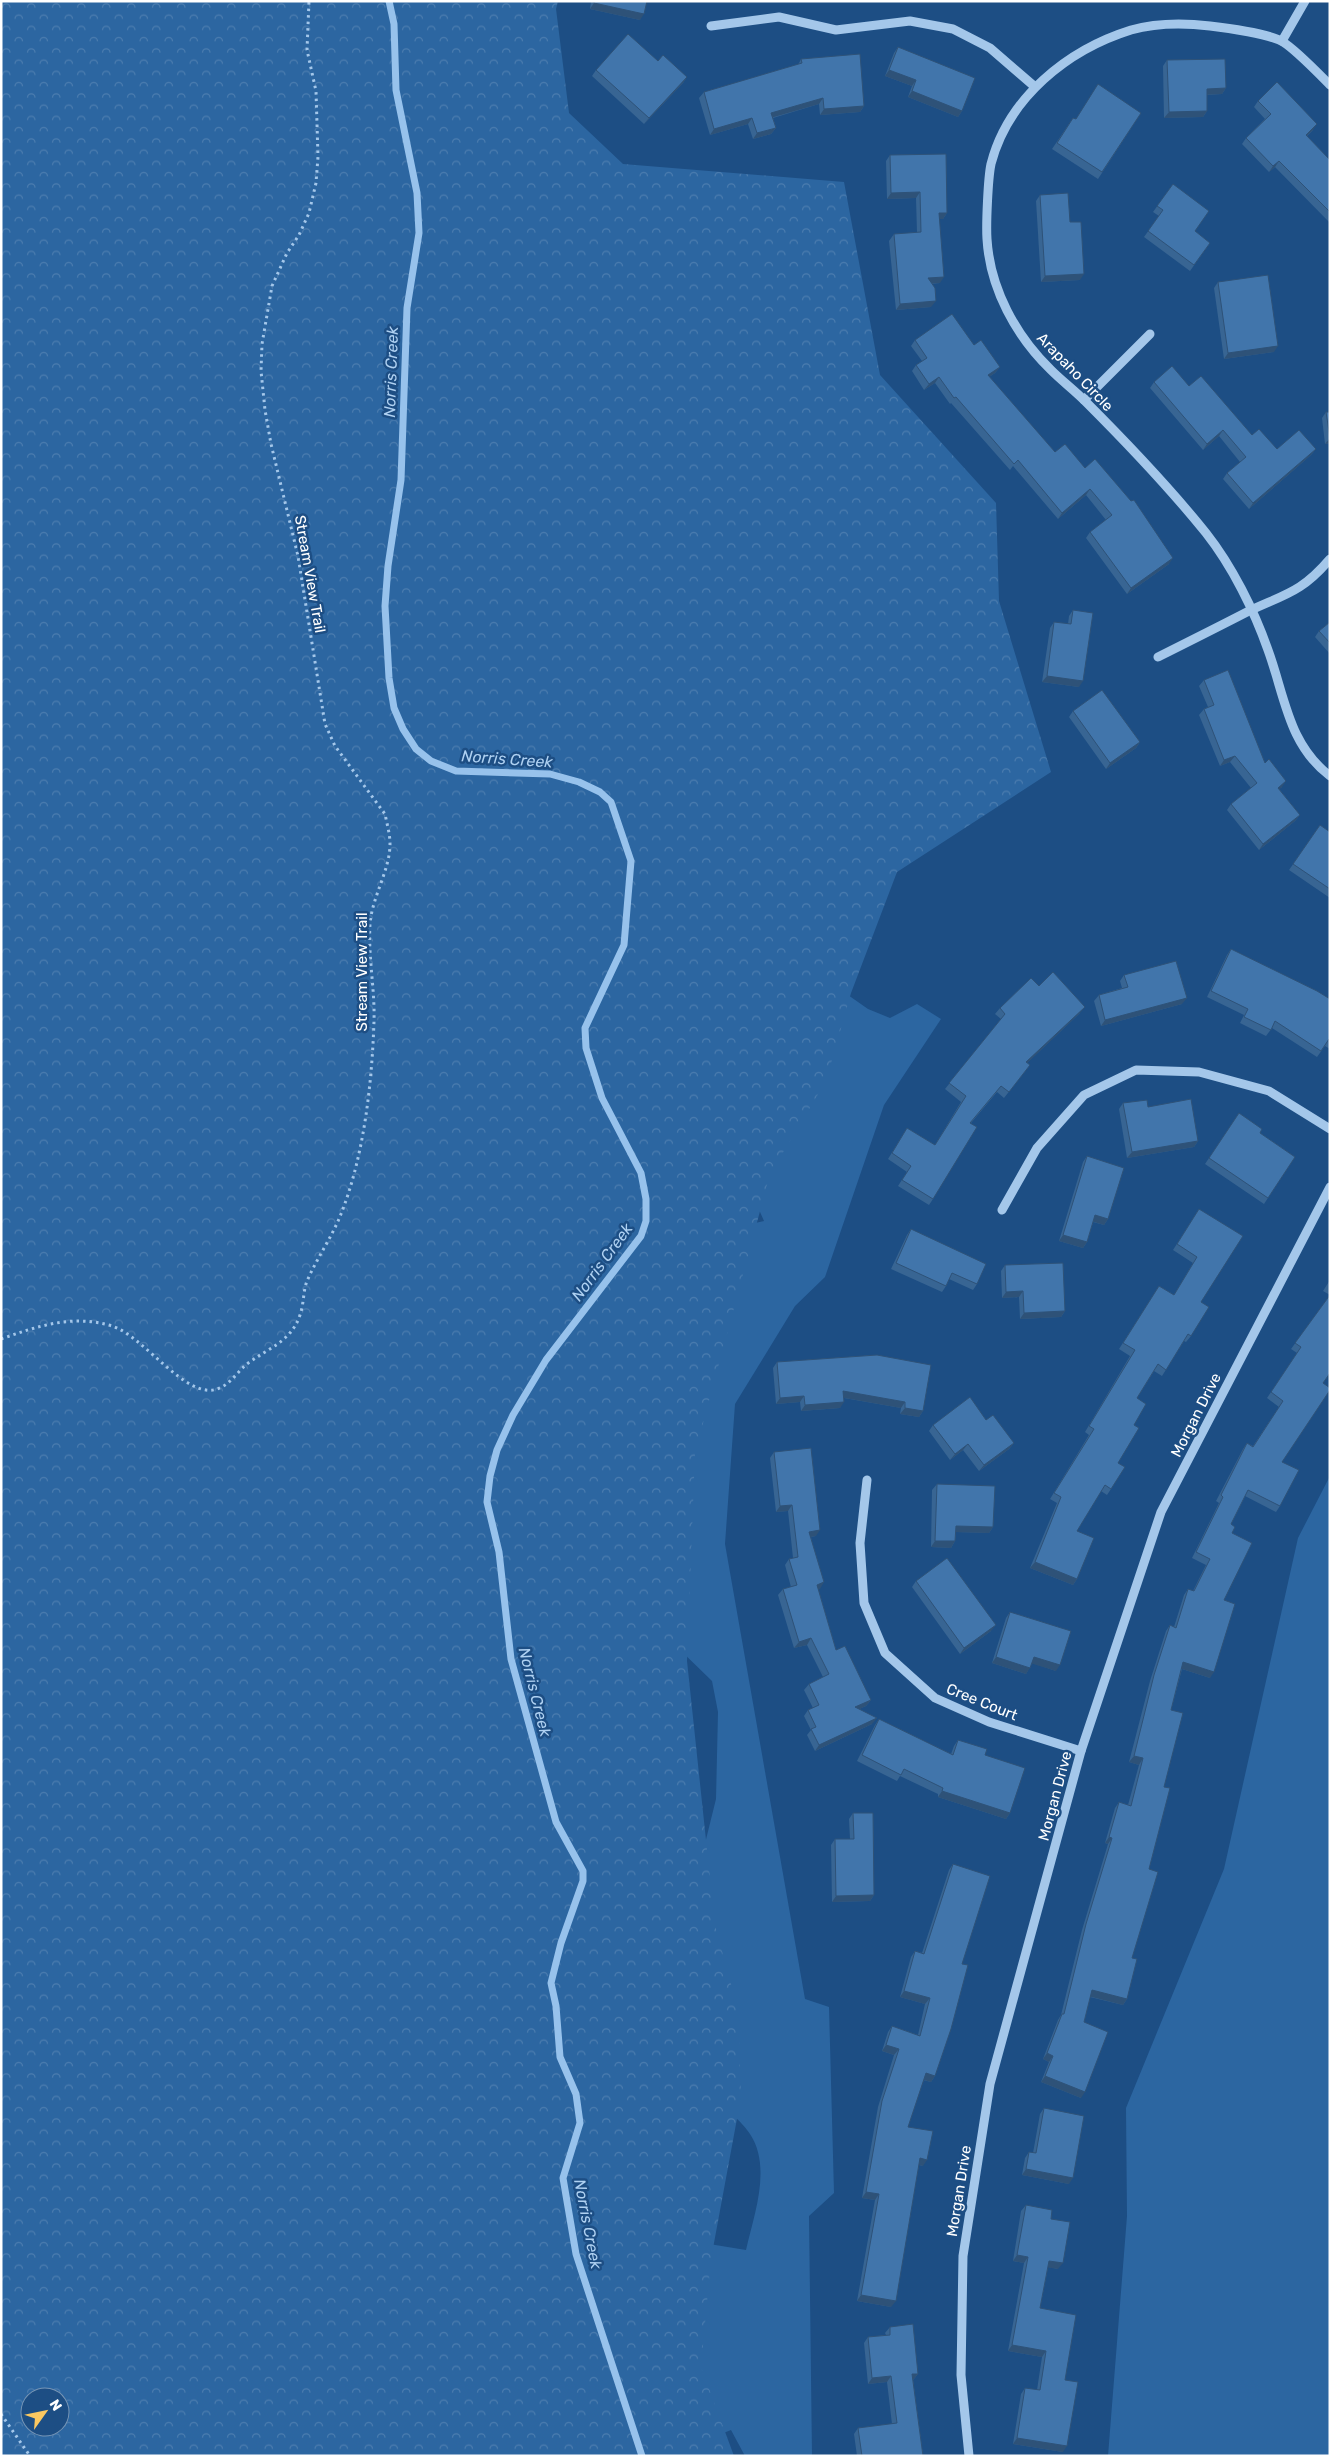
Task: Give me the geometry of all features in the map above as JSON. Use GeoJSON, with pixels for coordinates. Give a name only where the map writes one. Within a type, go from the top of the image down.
{"type":"FeatureCollection","features":[{"type":"Feature","properties":{"kind":"street"},"geometry":{"type":"LineString","coordinates":[[1282,42],[1305,1]]}},
{"type":"Feature","properties":{"kind":"street"},"geometry":{"type":"LineString","coordinates":[[711,26],[779,16],[836,30],[910,21],[953,29],[990,48],[1034,86]]}},
{"type":"Feature","properties":{"kind":"street","name":"Arapaho Circle"},"geometry":{"type":"LineString","coordinates":[[1330,85],[1282,42],[1228,28],[1183,23],[1131,30],[1082,52],[1034,86],[1007,124],[991,165],[987,239],[997,289],[1020,335],[1050,370],[1084,400],[1158,478],[1207,535],[1237,582],[1268,648],[1291,727],[1316,766],[1330,776]]}},
{"type":"Feature","properties":{"kind":"street"},"geometry":{"type":"LineString","coordinates":[[1084,400],[1150,334]]}},
{"type":"Feature","properties":{"kind":"street"},"geometry":{"type":"LineString","coordinates":[[1158,657],[1250,611],[1290,594],[1314,578],[1330,559]]}},
{"type":"Feature","properties":{"kind":"street"},"geometry":{"type":"LineString","coordinates":[[1002,1210],[1037,1148],[1084,1095],[1136,1070],[1199,1072],[1269,1091],[1330,1129]]}},
{"type":"Feature","properties":{"kind":"street","name":"Morgan Drive"},"geometry":{"type":"LineString","coordinates":[[969,2456],[961,2375],[963,2256],[990,2084],[1081,1751],[1161,1512],[1330,1187]]}},
{"type":"Feature","properties":{"kind":"street","name":"Cree Court"},"geometry":{"type":"LineString","coordinates":[[867,1480],[860,1543],[864,1602],[885,1653],[935,1698],[989,1722],[1081,1751]]}},
{"type":"Feature","properties":{"kind":"path","name":"Stream View Trail"},"geometry":{"type":"LineString","coordinates":[[1,1339],[50,1324],[71,1320],[92,1321],[125,1331],[187,1383],[201,1390],[216,1390],[227,1384],[247,1364],[278,1346],[296,1325],[301,1313],[307,1282],[341,1214],[358,1156],[365,1125],[374,1019],[370,946],[371,911],[386,867],[390,845],[388,827],[385,814],[335,746],[325,724],[298,556],[271,444],[261,371],[262,344],[272,286],[287,253],[309,213],[316,183],[318,157],[316,91],[307,50],[309,1]]}},
{"type":"Feature","properties":{"kind":"path"},"geometry":{"type":"LineString","coordinates":[[1,2414],[30,2456]]}},
{"type":"Feature","properties":{"kind":"green space"},"geometry":{"type":"Polygon","coordinates":[[[1,1],[558,1],[556,9],[569,113],[623,164],[844,182],[880,375],[996,503],[999,601],[1051,772],[897,872],[851,993],[826,1081],[770,1174],[695,1453],[687,1661],[715,1925],[738,2010],[741,2097],[711,2259],[701,2367],[734,2456],[1,2456],[1,1]]]}},
{"type":"Feature","properties":{"kind":"green space"},"geometry":{"type":"Polygon","coordinates":[[[838,988],[868,1009],[890,1018],[917,1004],[941,1019],[884,1105],[825,1277],[795,1306],[735,1404],[725,1544],[805,1999],[829,2007],[834,2193],[809,2216],[812,2456],[745,2456],[731,2430],[706,2440],[691,2241],[746,2250],[757,2207],[761,2176],[760,2161],[750,2134],[734,2116],[703,2089],[693,1892],[716,1799],[718,1712],[712,1681],[676,1646],[598,1541],[733,1228],[764,1221],[746,1180],[838,988]]]}},
{"type":"Feature","properties":{"kind":"green space"},"geometry":{"type":"Polygon","coordinates":[[[1330,1476],[1330,2456],[1108,2456],[1127,2216],[1126,2108],[1224,1869],[1298,1538],[1330,1476]]]}},
{"type":"Feature","properties":{"kind":"building"},"geometry":{"type":"Polygon","coordinates":[[[594,1],[647,1],[644,14],[594,3],[594,1]]]}},
{"type":"Feature","properties":{"kind":"building"},"geometry":{"type":"Polygon","coordinates":[[[628,34],[658,61],[663,55],[687,77],[649,118],[596,70],[628,34]]]}},
{"type":"Feature","properties":{"kind":"building"},"geometry":{"type":"Polygon","coordinates":[[[898,47],[975,78],[962,111],[912,91],[916,80],[889,70],[898,47]]]}},
{"type":"Feature","properties":{"kind":"building"},"geometry":{"type":"Polygon","coordinates":[[[860,54],[864,106],[824,109],[823,98],[771,113],[776,128],[757,133],[752,118],[714,129],[704,92],[802,63],[801,59],[860,54]]]}},
{"type":"Feature","properties":{"kind":"building"},"geometry":{"type":"Polygon","coordinates":[[[1225,59],[1226,88],[1207,89],[1207,111],[1169,112],[1167,60],[1225,59]]]}},
{"type":"Feature","properties":{"kind":"building"},"geometry":{"type":"Polygon","coordinates":[[[1277,82],[1317,124],[1306,135],[1330,160],[1330,212],[1279,161],[1273,166],[1246,138],[1271,114],[1258,101],[1277,82]]]}},
{"type":"Feature","properties":{"kind":"building"},"geometry":{"type":"Polygon","coordinates":[[[1098,84],[1141,113],[1102,172],[1057,143],[1073,118],[1076,119],[1098,84]]]}},
{"type":"Feature","properties":{"kind":"building"},"geometry":{"type":"Polygon","coordinates":[[[946,154],[947,213],[939,213],[944,277],[928,278],[935,288],[936,301],[900,304],[894,234],[921,232],[920,192],[891,193],[890,155],[946,154]]]}},
{"type":"Feature","properties":{"kind":"building"},"geometry":{"type":"Polygon","coordinates":[[[1173,184],[1209,211],[1195,231],[1210,243],[1194,265],[1148,231],[1163,210],[1157,206],[1173,184]]]}},
{"type":"Feature","properties":{"kind":"building"},"geometry":{"type":"Polygon","coordinates":[[[1068,193],[1070,222],[1081,222],[1084,274],[1045,276],[1040,195],[1068,193]]]}},
{"type":"Feature","properties":{"kind":"building"},"geometry":{"type":"Polygon","coordinates":[[[1268,275],[1278,346],[1228,353],[1218,282],[1268,275]]]}},
{"type":"Feature","properties":{"kind":"building"},"geometry":{"type":"Polygon","coordinates":[[[952,314],[974,345],[981,340],[1000,367],[988,375],[1055,452],[1065,444],[1085,468],[1095,459],[1131,501],[1134,500],[1173,558],[1131,588],[1090,532],[1112,515],[1090,489],[1062,513],[1018,460],[1014,464],[956,397],[954,398],[939,377],[929,384],[916,365],[927,358],[915,340],[952,314]]]}},
{"type":"Feature","properties":{"kind":"building"},"geometry":{"type":"Polygon","coordinates":[[[1172,366],[1189,386],[1201,376],[1252,435],[1259,429],[1277,449],[1299,430],[1316,449],[1253,503],[1227,473],[1246,457],[1223,430],[1207,444],[1154,382],[1172,366]]]}},
{"type":"Feature","properties":{"kind":"building"},"geometry":{"type":"Polygon","coordinates":[[[1326,412],[1330,412],[1330,438],[1326,412]]]}},
{"type":"Feature","properties":{"kind":"building"},"geometry":{"type":"Polygon","coordinates":[[[1073,610],[1093,613],[1083,681],[1047,676],[1054,622],[1071,624],[1073,610]]]}},
{"type":"Feature","properties":{"kind":"building"},"geometry":{"type":"Polygon","coordinates":[[[1330,622],[1330,643],[1319,631],[1330,622]]]}},
{"type":"Feature","properties":{"kind":"building"},"geometry":{"type":"Polygon","coordinates":[[[1228,670],[1265,763],[1269,759],[1286,781],[1278,788],[1300,815],[1263,844],[1231,804],[1257,783],[1235,756],[1224,760],[1204,709],[1214,705],[1204,680],[1228,670]]]}},
{"type":"Feature","properties":{"kind":"building"},"geometry":{"type":"Polygon","coordinates":[[[1102,690],[1140,742],[1110,763],[1073,711],[1102,690]]]}},
{"type":"Feature","properties":{"kind":"building"},"geometry":{"type":"Polygon","coordinates":[[[1320,825],[1330,832],[1330,889],[1293,864],[1320,825]]]}},
{"type":"Feature","properties":{"kind":"building"},"geometry":{"type":"Polygon","coordinates":[[[1231,949],[1330,999],[1330,1040],[1321,1051],[1275,1021],[1271,1030],[1244,1017],[1248,1009],[1211,991],[1231,949]]]}},
{"type":"Feature","properties":{"kind":"building"},"geometry":{"type":"Polygon","coordinates":[[[1176,961],[1187,998],[1105,1020],[1099,995],[1128,987],[1124,975],[1176,961]]]}},
{"type":"Feature","properties":{"kind":"building"},"geometry":{"type":"Polygon","coordinates":[[[1053,972],[1085,1007],[1026,1062],[1030,1065],[1009,1092],[1001,1086],[970,1123],[977,1127],[933,1199],[902,1180],[911,1166],[892,1153],[907,1128],[935,1145],[966,1096],[949,1083],[1005,1014],[1000,1008],[1031,978],[1039,986],[1053,972]]]}},
{"type":"Feature","properties":{"kind":"building"},"geometry":{"type":"Polygon","coordinates":[[[1191,1099],[1198,1141],[1132,1152],[1123,1103],[1147,1100],[1148,1107],[1191,1099]]]}},
{"type":"Feature","properties":{"kind":"building"},"geometry":{"type":"Polygon","coordinates":[[[1239,1113],[1262,1129],[1260,1133],[1295,1157],[1268,1198],[1209,1158],[1239,1113]]]}},
{"type":"Feature","properties":{"kind":"building"},"geometry":{"type":"Polygon","coordinates":[[[1087,1156],[1124,1168],[1108,1219],[1095,1215],[1087,1242],[1063,1235],[1087,1156]]]}},
{"type":"Feature","properties":{"kind":"building"},"geometry":{"type":"Polygon","coordinates":[[[1199,1209],[1243,1236],[1201,1302],[1209,1307],[1191,1336],[1188,1334],[1166,1370],[1158,1364],[1137,1398],[1146,1404],[1134,1425],[1139,1428],[1118,1463],[1125,1467],[1111,1489],[1105,1485],[1077,1531],[1094,1538],[1077,1579],[1035,1562],[1061,1497],[1054,1493],[1094,1429],[1089,1426],[1135,1350],[1123,1343],[1159,1286],[1174,1295],[1197,1257],[1177,1244],[1199,1209]]]}},
{"type":"Feature","properties":{"kind":"building"},"geometry":{"type":"Polygon","coordinates":[[[911,1229],[986,1264],[977,1284],[952,1273],[946,1286],[896,1263],[911,1229]]]}},
{"type":"Feature","properties":{"kind":"building"},"geometry":{"type":"Polygon","coordinates":[[[1063,1263],[1065,1311],[1024,1313],[1023,1291],[1006,1292],[1005,1265],[1063,1263]]]}},
{"type":"Feature","properties":{"kind":"building"},"geometry":{"type":"Polygon","coordinates":[[[1330,1295],[1330,1373],[1323,1383],[1330,1390],[1282,1462],[1299,1470],[1280,1506],[1248,1490],[1231,1524],[1235,1527],[1232,1533],[1252,1543],[1224,1600],[1235,1604],[1214,1672],[1183,1662],[1171,1710],[1183,1713],[1164,1787],[1170,1788],[1149,1869],[1158,1872],[1132,1958],[1137,1959],[1127,1999],[1092,1990],[1084,2022],[1108,2032],[1085,2092],[1045,2076],[1053,2056],[1047,2053],[1062,2014],[1064,2014],[1086,1924],[1112,1838],[1109,1837],[1119,1802],[1131,1806],[1143,1758],[1134,1756],[1154,1675],[1170,1625],[1176,1628],[1188,1589],[1194,1591],[1210,1559],[1196,1552],[1223,1497],[1221,1495],[1247,1443],[1253,1447],[1283,1401],[1271,1392],[1301,1347],[1295,1343],[1330,1295]]]}},
{"type":"Feature","properties":{"kind":"building"},"geometry":{"type":"Polygon","coordinates":[[[877,1355],[931,1365],[923,1411],[905,1408],[905,1402],[843,1391],[844,1402],[805,1405],[804,1396],[780,1398],[777,1362],[877,1355]]]}},
{"type":"Feature","properties":{"kind":"building"},"geometry":{"type":"Polygon","coordinates":[[[970,1397],[986,1420],[993,1415],[1014,1443],[984,1465],[968,1444],[955,1454],[933,1425],[970,1397]]]}},
{"type":"Feature","properties":{"kind":"building"},"geometry":{"type":"Polygon","coordinates":[[[811,1448],[820,1530],[809,1532],[824,1582],[817,1585],[836,1650],[845,1646],[871,1700],[855,1707],[877,1718],[819,1745],[811,1729],[816,1727],[808,1710],[819,1705],[809,1684],[829,1674],[811,1638],[799,1642],[783,1589],[797,1585],[789,1559],[798,1557],[792,1505],[780,1506],[774,1452],[811,1448]]]}},
{"type":"Feature","properties":{"kind":"building"},"geometry":{"type":"Polygon","coordinates":[[[937,1484],[995,1486],[993,1527],[956,1526],[955,1541],[935,1541],[937,1484]]]}},
{"type":"Feature","properties":{"kind":"building"},"geometry":{"type":"Polygon","coordinates":[[[947,1558],[996,1625],[964,1648],[916,1581],[947,1558]]]}},
{"type":"Feature","properties":{"kind":"building"},"geometry":{"type":"Polygon","coordinates":[[[1010,1612],[1071,1631],[1060,1665],[1034,1657],[1030,1668],[996,1657],[1010,1612]]]}},
{"type":"Feature","properties":{"kind":"building"},"geometry":{"type":"Polygon","coordinates":[[[879,1719],[953,1755],[958,1740],[987,1749],[985,1755],[1025,1768],[1010,1813],[942,1791],[943,1788],[904,1769],[901,1775],[862,1755],[879,1719]]]}},
{"type":"Feature","properties":{"kind":"building"},"geometry":{"type":"Polygon","coordinates":[[[853,1813],[873,1813],[874,1895],[836,1896],[835,1839],[854,1839],[853,1813]]]}},
{"type":"Feature","properties":{"kind":"building"},"geometry":{"type":"Polygon","coordinates":[[[953,1864],[990,1876],[962,1964],[968,1965],[951,2029],[935,2076],[926,2073],[908,2127],[933,2131],[927,2160],[920,2158],[896,2301],[861,2295],[879,2194],[866,2192],[882,2101],[899,2049],[886,2045],[892,2026],[920,2036],[930,1998],[904,1991],[915,1951],[924,1954],[953,1864]]]}},
{"type":"Feature","properties":{"kind":"building"},"geometry":{"type":"Polygon","coordinates":[[[1044,2108],[1084,2116],[1073,2178],[1026,2169],[1029,2152],[1036,2153],[1044,2108]]]}},
{"type":"Feature","properties":{"kind":"building"},"geometry":{"type":"Polygon","coordinates":[[[1026,2205],[1052,2210],[1051,2219],[1070,2222],[1063,2263],[1049,2261],[1040,2308],[1076,2315],[1065,2380],[1078,2382],[1067,2446],[1017,2438],[1025,2388],[1040,2390],[1046,2351],[1012,2345],[1028,2257],[1017,2255],[1026,2205]]]}},
{"type":"Feature","properties":{"kind":"building"},"geometry":{"type":"Polygon","coordinates":[[[913,2324],[918,2374],[912,2374],[923,2456],[862,2456],[858,2428],[897,2423],[891,2376],[872,2378],[868,2337],[890,2335],[890,2327],[913,2324]]]}},
{"type":"Feature","properties":{"kind":"waterway","name":"Norris Creek"},"geometry":{"type":"LineString","coordinates":[[389,1],[394,24],[396,90],[417,193],[419,233],[407,308],[401,480],[388,566],[385,606],[389,678],[394,708],[403,729],[416,749],[431,761],[456,771],[550,774],[579,782],[600,792],[611,802],[631,861],[624,945],[585,1028],[586,1048],[602,1098],[641,1173],[646,1199],[646,1221],[641,1236],[546,1360],[513,1415],[497,1450],[490,1476],[487,1502],[499,1552],[511,1659],[556,1822],[583,1871],[583,1881],[561,1943],[551,1983],[556,2006],[560,2057],[576,2094],[580,2123],[563,2178],[576,2254],[642,2456]]}}]}
